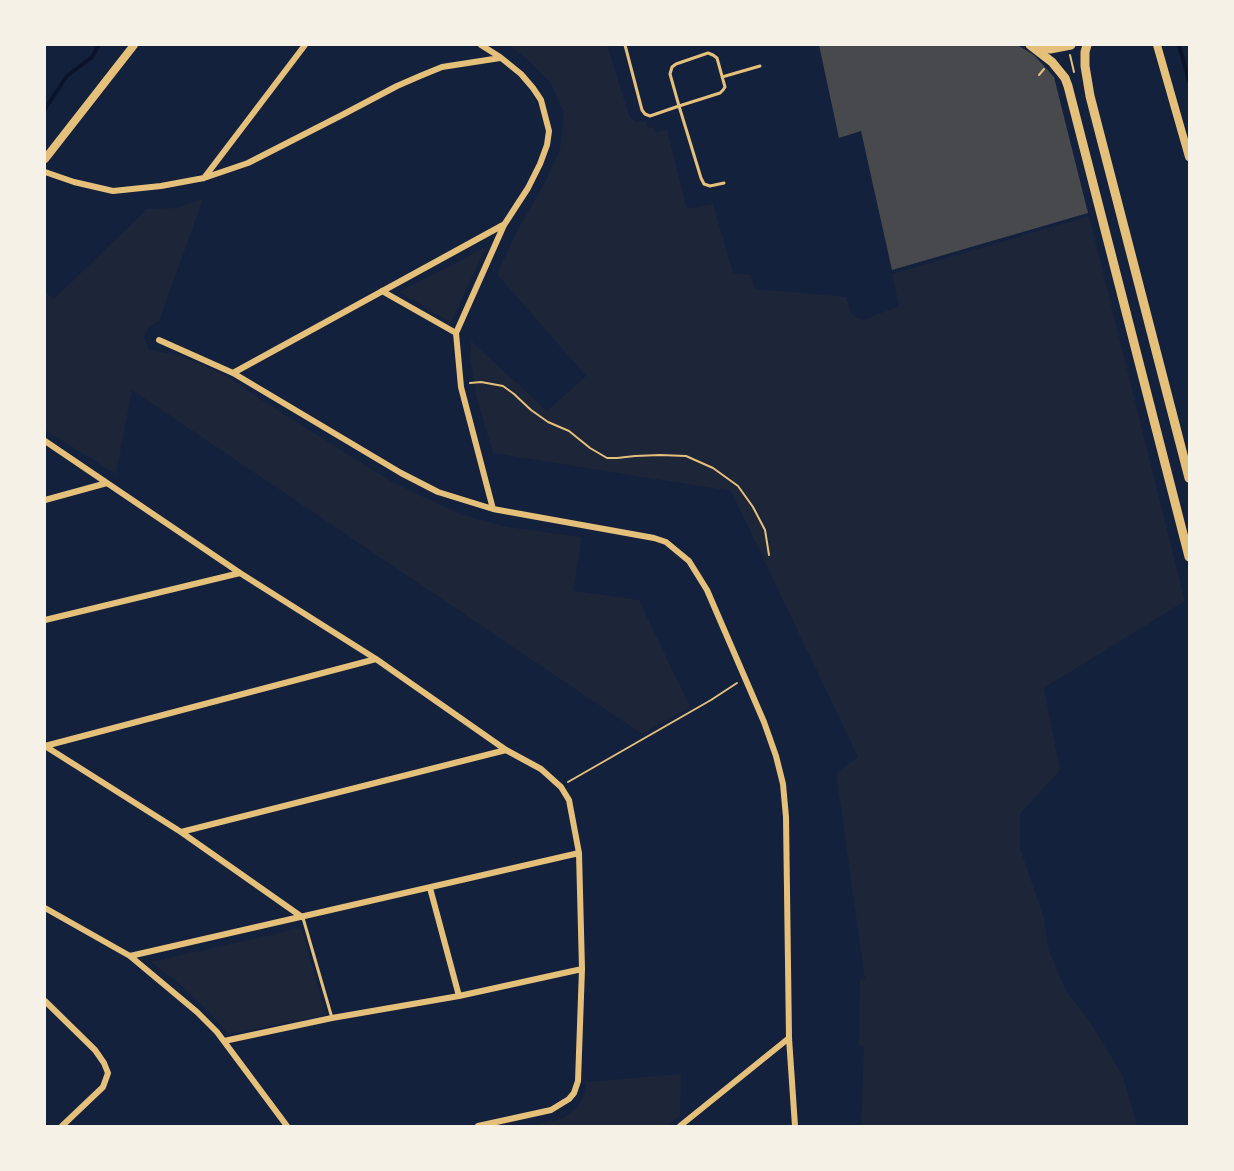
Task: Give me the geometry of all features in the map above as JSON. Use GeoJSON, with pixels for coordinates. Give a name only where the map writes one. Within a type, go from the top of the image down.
{"type":"FeatureCollection","features":[{"type":"Feature","properties":{"kind":"main road"},"geometry":{"type":"LineString","coordinates":[[1031,45],[1050,49],[1071,45]]}},
{"type":"Feature","properties":{"kind":"main road"},"geometry":{"type":"LineString","coordinates":[[1031,45],[1052,62],[1065,78],[1068,86],[1189,557]]}},
{"type":"Feature","properties":{"kind":"main road"},"geometry":{"type":"LineString","coordinates":[[1087,45],[1085,66],[1090,96],[1189,478]]}},
{"type":"Feature","properties":{"kind":"street"},"geometry":{"type":"LineString","coordinates":[[45,159],[134,45]]}},
{"type":"Feature","properties":{"kind":"street"},"geometry":{"type":"LineString","coordinates":[[204,178],[304,45]]}},
{"type":"Feature","properties":{"kind":"street"},"geometry":{"type":"LineString","coordinates":[[481,45],[521,74],[533,88],[541,100],[549,131],[540,164],[528,188],[504,225],[456,333],[461,383],[493,509]]}},
{"type":"Feature","properties":{"kind":"street"},"geometry":{"type":"LineString","coordinates":[[1157,45],[1189,157]]}},
{"type":"Feature","properties":{"kind":"street"},"geometry":{"type":"LineString","coordinates":[[45,172],[74,182],[113,191],[161,186],[204,178],[248,163],[420,76],[442,68],[500,57]]}},
{"type":"Feature","properties":{"kind":"street"},"geometry":{"type":"LineString","coordinates":[[232,373],[504,225]]}},
{"type":"Feature","properties":{"kind":"street"},"geometry":{"type":"LineString","coordinates":[[382,291],[456,333]]}},
{"type":"Feature","properties":{"kind":"street"},"geometry":{"type":"LineString","coordinates":[[159,340],[232,373],[401,473],[438,492],[493,509],[654,538],[666,542],[689,561],[707,590],[764,722],[783,784],[786,817],[789,1038],[795,1126]]}},
{"type":"Feature","properties":{"kind":"street"},"geometry":{"type":"LineString","coordinates":[[45,441],[240,573],[376,659],[506,750],[541,769],[561,787],[569,800],[579,854],[582,969],[578,1081],[574,1094],[551,1110],[478,1126]]}},
{"type":"Feature","properties":{"kind":"street"},"geometry":{"type":"LineString","coordinates":[[45,500],[107,483]]}},
{"type":"Feature","properties":{"kind":"street"},"geometry":{"type":"LineString","coordinates":[[45,620],[240,573]]}},
{"type":"Feature","properties":{"kind":"street"},"geometry":{"type":"LineString","coordinates":[[45,746],[376,659]]}},
{"type":"Feature","properties":{"kind":"street"},"geometry":{"type":"LineString","coordinates":[[45,746],[181,832],[302,917]]}},
{"type":"Feature","properties":{"kind":"street"},"geometry":{"type":"LineString","coordinates":[[181,832],[506,750]]}},
{"type":"Feature","properties":{"kind":"street"},"geometry":{"type":"LineString","coordinates":[[130,956],[579,854]]}},
{"type":"Feature","properties":{"kind":"street"},"geometry":{"type":"LineString","coordinates":[[430,888],[459,996]]}},
{"type":"Feature","properties":{"kind":"street"},"geometry":{"type":"LineString","coordinates":[[45,908],[130,956],[197,1012],[217,1032],[287,1126]]}},
{"type":"Feature","properties":{"kind":"street"},"geometry":{"type":"LineString","coordinates":[[224,1041],[332,1018],[459,996],[582,969]]}},
{"type":"Feature","properties":{"kind":"street"},"geometry":{"type":"LineString","coordinates":[[45,1001],[94,1050],[108,1073],[103,1087],[62,1126]]}},
{"type":"Feature","properties":{"kind":"street"},"geometry":{"type":"LineString","coordinates":[[680,1126],[789,1038]]}},
{"type":"Feature","properties":{"kind":"lane"},"geometry":{"type":"LineString","coordinates":[[625,45],[642,110],[650,116],[679,106],[720,93],[724,87],[717,58],[708,53],[676,64],[672,67],[670,74],[679,106],[701,178],[704,184],[710,186],[724,183]]}},
{"type":"Feature","properties":{"kind":"lane"},"geometry":{"type":"LineString","coordinates":[[722,77],[760,66]]}},
{"type":"Feature","properties":{"kind":"lane"},"geometry":{"type":"LineString","coordinates":[[302,917],[332,1018]]}},
{"type":"Feature","properties":{"kind":"path"},"geometry":{"type":"LineString","coordinates":[[1039,75],[1047,65]]}},
{"type":"Feature","properties":{"kind":"path"},"geometry":{"type":"LineString","coordinates":[[461,383],[481,382],[503,386],[548,422],[569,431],[607,458],[686,456],[713,468],[738,486],[753,507],[765,530],[769,555]]}},
{"type":"Feature","properties":{"kind":"path"},"geometry":{"type":"LineString","coordinates":[[561,787],[745,678]]}},
{"type":"Feature","properties":{"kind":"shaded area"},"geometry":{"type":"Polygon","coordinates":[[[509,45],[607,45],[629,115],[635,122],[646,122],[648,128],[653,127],[655,133],[667,129],[687,209],[713,204],[733,273],[751,275],[755,289],[846,297],[852,315],[863,320],[899,306],[892,274],[1089,216],[1185,601],[1044,688],[1060,770],[1020,814],[1020,848],[1044,918],[1048,948],[1066,991],[1090,1022],[1123,1076],[1137,1126],[861,1126],[864,1047],[859,1045],[860,980],[865,979],[836,773],[858,757],[731,491],[493,453],[477,399],[470,359],[471,341],[547,411],[586,376],[497,274],[560,150],[564,113],[550,82],[509,45]]]}},
{"type":"Feature","properties":{"kind":"shaded area"},"geometry":{"type":"Polygon","coordinates":[[[203,199],[159,321],[148,328],[144,337],[149,350],[182,356],[230,378],[392,482],[460,514],[507,527],[582,537],[573,591],[639,600],[690,707],[642,734],[132,390],[116,474],[45,430],[45,292],[54,299],[147,209],[176,208],[203,199]]]}},
{"type":"Feature","properties":{"kind":"shaded area"},"geometry":{"type":"Polygon","coordinates":[[[486,247],[451,322],[399,292],[486,247]]]}},
{"type":"Feature","properties":{"kind":"shaded area"},"geometry":{"type":"Polygon","coordinates":[[[301,928],[326,1015],[228,1034],[180,984],[151,962],[301,928]]]}},
{"type":"Feature","properties":{"kind":"shaded area"},"geometry":{"type":"Polygon","coordinates":[[[681,1074],[680,1115],[666,1126],[528,1126],[561,1119],[576,1109],[585,1094],[586,1082],[681,1074]]]}},
{"type":"Feature","properties":{"kind":"building"},"geometry":{"type":"Polygon","coordinates":[[[819,45],[1017,45],[1034,55],[1054,77],[1088,213],[892,270],[861,131],[839,138],[819,45]]]}},
{"type":"Feature","properties":{"kind":"waterway"},"geometry":{"type":"LineString","coordinates":[[45,109],[67,76],[92,57],[99,45]]}},
{"type":"Feature","properties":{"kind":"waterway"},"geometry":{"type":"LineString","coordinates":[[1179,45],[1189,81]]}}]}
